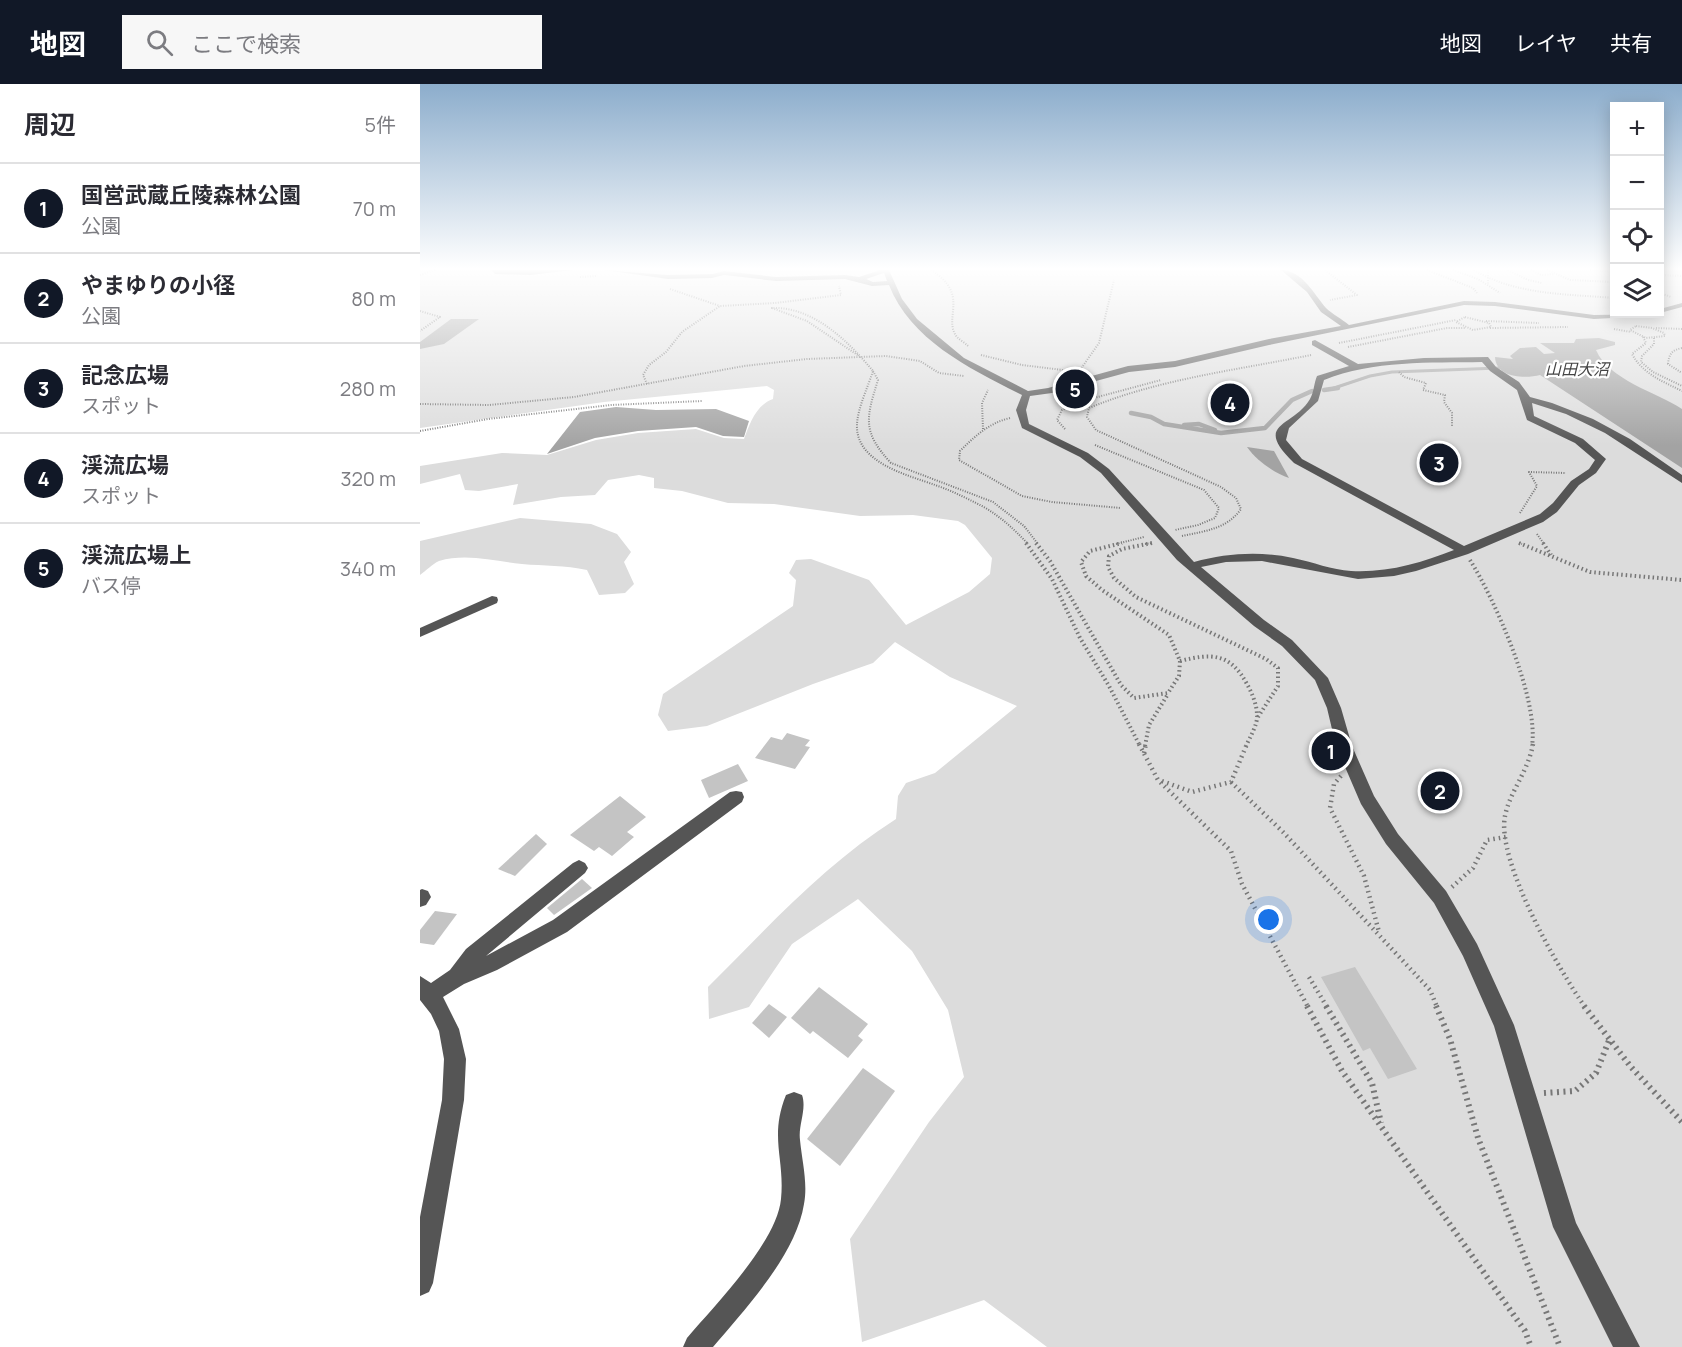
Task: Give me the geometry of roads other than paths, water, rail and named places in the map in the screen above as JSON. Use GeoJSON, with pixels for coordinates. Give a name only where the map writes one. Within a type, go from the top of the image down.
{"type":"FeatureCollection","features":[{"type":"Feature","properties":{"kind":"street"},"geometry":{"type":"LineString","coordinates":[[924,329],[961,360],[1027,394],[1128,369],[1175,364],[1279,340],[1343,329]]}},
{"type":"Feature","properties":{"kind":"street"},"geometry":{"type":"LineString","coordinates":[[1279,340],[1291,347],[1374,331],[1375,329]]}},
{"type":"Feature","properties":{"kind":"street"},"geometry":{"type":"LineString","coordinates":[[1315,343],[1358,368]]}},
{"type":"Feature","properties":{"kind":"street"},"geometry":{"type":"LineString","coordinates":[[1186,561],[1257,557],[1287,560],[1310,567],[1356,575],[1379,574],[1413,569],[1464,551],[1543,517],[1559,504],[1577,482],[1596,470],[1601,459],[1579,441],[1530,418],[1524,393],[1513,381],[1492,368],[1485,360],[1392,363],[1329,374],[1320,378],[1313,401],[1287,422],[1282,430],[1282,440],[1287,451],[1298,461],[1374,500],[1464,551]]}},
{"type":"Feature","properties":{"kind":"street"},"geometry":{"type":"LineString","coordinates":[[1027,394],[1020,404],[1020,416],[1025,426],[1084,456],[1105,471],[1186,561],[1259,623],[1287,643],[1321,678],[1334,708],[1351,764],[1367,799],[1392,839],[1440,897],[1470,950],[1504,1025],[1565,1227],[1627,1347]]}},
{"type":"Feature","properties":{"kind":"street"},"geometry":{"type":"LineString","coordinates":[[1526,399],[1549,404],[1588,418],[1644,452],[1682,480]]}},
{"type":"Feature","properties":{"kind":"street"},"geometry":{"type":"LineString","coordinates":[[420,633],[492,600]]}},
{"type":"Feature","properties":{"kind":"street"},"geometry":{"type":"LineString","coordinates":[[420,1283],[453,1100],[454,1069],[449,1029],[438,1007],[424,990],[490,964],[560,926],[736,797]]}},
{"type":"Feature","properties":{"kind":"street"},"geometry":{"type":"LineString","coordinates":[[457,977],[473,955],[579,868]]}},
{"type":"Feature","properties":{"kind":"street"},"geometry":{"type":"LineString","coordinates":[[696,1347],[755,1273],[782,1233],[792,1208],[793,1183],[788,1128],[794,1103]]}},
{"type":"Feature","properties":{"kind":"water"},"geometry":{"type":"Polygon","coordinates":[[[438,329],[465,329],[444,344],[420,349],[420,342],[438,329]]]}},
{"type":"Feature","properties":{"kind":"water","name":"山田大沼"},"geometry":{"type":"Polygon","coordinates":[[[1599,338],[1615,342],[1615,345],[1596,350],[1611,369],[1682,409],[1682,468],[1540,375],[1519,377],[1506,373],[1500,369],[1495,357],[1513,359],[1510,356],[1520,348],[1536,347],[1544,354],[1555,353],[1540,343],[1574,343],[1576,339],[1599,338]]]}},
{"type":"Feature","properties":{"kind":"water"},"geometry":{"type":"Polygon","coordinates":[[[616,407],[656,410],[716,409],[749,421],[744,437],[723,436],[696,427],[638,431],[595,438],[547,454],[580,412],[616,407]]]}},
{"type":"Feature","properties":{"kind":"water"},"geometry":{"type":"Polygon","coordinates":[[[1247,447],[1274,451],[1289,478],[1266,466],[1247,447]]]}},
{"type":"Feature","properties":{"kind":"waterway"},"geometry":{"type":"LineString","coordinates":[[1331,389],[1370,376],[1392,372],[1499,368]]}},
{"type":"Feature","properties":{"kind":"waterway"},"geometry":{"type":"LineString","coordinates":[[1331,389],[1338,388]]}},
{"type":"Feature","properties":{"kind":"waterway"},"geometry":{"type":"LineString","coordinates":[[1324,390],[1331,389]]}},
{"type":"Feature","properties":{"kind":"waterway"},"geometry":{"type":"LineString","coordinates":[[1131,413],[1151,417],[1164,424],[1221,433],[1265,428],[1292,400],[1312,391]]}},
{"type":"Feature","properties":{"kind":"waterway"},"geometry":{"type":"LineString","coordinates":[[1184,425],[1199,424],[1215,430]]}},
{"type":"Feature","properties":{"kind":"place","name":"渓流広場上"},"geometry":{"type":"Point","coordinates":[1075,389]}},
{"type":"Feature","properties":{"kind":"place","name":"渓流広場"},"geometry":{"type":"Point","coordinates":[1230,403]}},
{"type":"Feature","properties":{"kind":"place","name":"記念広場"},"geometry":{"type":"Point","coordinates":[1439,463]}},
{"type":"Feature","properties":{"kind":"place","name":"国営武蔵丘陵森林公園"},"geometry":{"type":"Point","coordinates":[1331,751]}},
{"type":"Feature","properties":{"kind":"place","name":"やまゆりの小径"},"geometry":{"type":"Point","coordinates":[1440,791]}}]}
